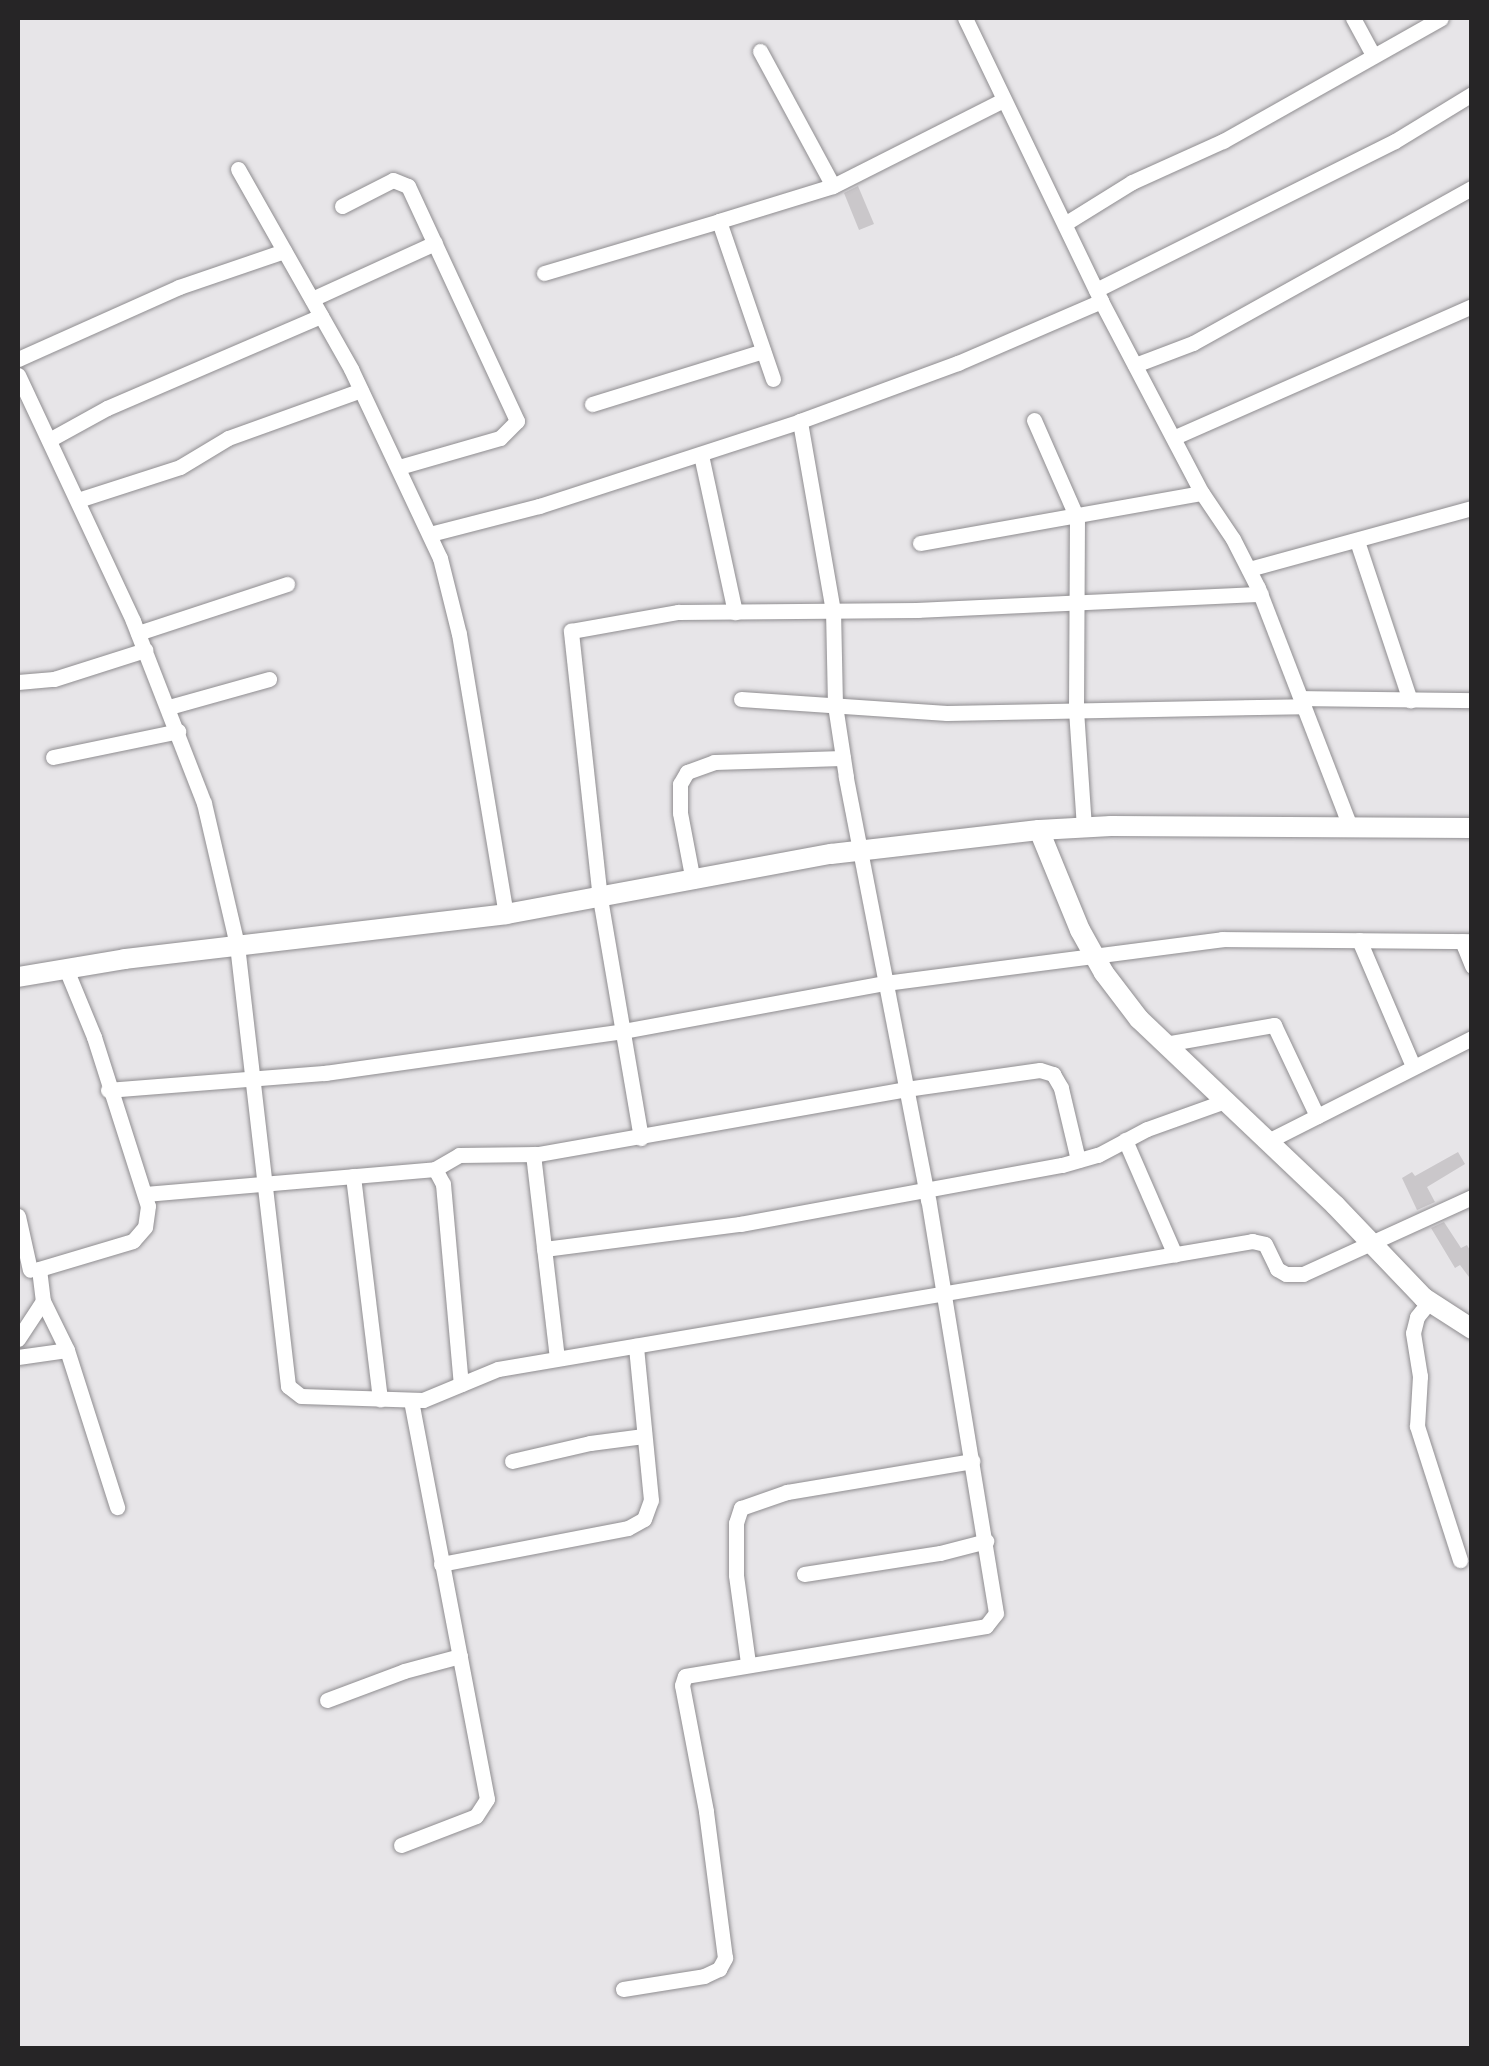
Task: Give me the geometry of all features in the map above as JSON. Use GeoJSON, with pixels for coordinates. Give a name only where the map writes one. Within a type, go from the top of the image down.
{"type":"FeatureCollection","features":[{"type":"Feature","properties":{"kind":"street"},"geometry":{"type":"LineString","coordinates":[[966,18],[1098,296],[1202,493],[1261,594],[1350,826]]}},
{"type":"Feature","properties":{"kind":"street"},"geometry":{"type":"LineString","coordinates":[[1353,18],[1373,55]]}},
{"type":"Feature","properties":{"kind":"street"},"geometry":{"type":"LineString","coordinates":[[1066,223],[1132,182],[1223,141],[1441,18]]}},
{"type":"Feature","properties":{"kind":"street"},"geometry":{"type":"LineString","coordinates":[[760,51],[833,186]]}},
{"type":"Feature","properties":{"kind":"street"},"geometry":{"type":"LineString","coordinates":[[430,534],[701,456],[958,362],[1098,296],[1395,142],[1472,94]]}},
{"type":"Feature","properties":{"kind":"street"},"geometry":{"type":"LineString","coordinates":[[544,273],[833,186],[1003,100]]}},
{"type":"Feature","properties":{"kind":"street"},"geometry":{"type":"LineString","coordinates":[[238,168],[361,390],[430,534],[459,634],[506,914]]}},
{"type":"Feature","properties":{"kind":"street"},"geometry":{"type":"LineString","coordinates":[[342,206],[379,185],[402,181],[436,243],[517,421],[500,438],[400,467]]}},
{"type":"Feature","properties":{"kind":"street"},"geometry":{"type":"LineString","coordinates":[[1135,365],[1193,343],[1472,188]]}},
{"type":"Feature","properties":{"kind":"street"},"geometry":{"type":"LineString","coordinates":[[719,221],[772,379]]}},
{"type":"Feature","properties":{"kind":"street"},"geometry":{"type":"LineString","coordinates":[[312,299],[436,243]]}},
{"type":"Feature","properties":{"kind":"street"},"geometry":{"type":"LineString","coordinates":[[18,359],[179,287],[233,272],[284,250]]}},
{"type":"Feature","properties":{"kind":"street"},"geometry":{"type":"LineString","coordinates":[[1175,437],[1472,306]]}},
{"type":"Feature","properties":{"kind":"street"},"geometry":{"type":"LineString","coordinates":[[49,440],[135,395],[321,316]]}},
{"type":"Feature","properties":{"kind":"street"},"geometry":{"type":"LineString","coordinates":[[592,404],[763,350]]}},
{"type":"Feature","properties":{"kind":"street"},"geometry":{"type":"LineString","coordinates":[[18,375],[138,633],[204,803],[237,945],[288,1386],[301,1396],[411,1402],[437,1396],[480,1373],[557,1358],[1258,1240],[1277,1268],[1293,1276],[1472,1197]]}},
{"type":"Feature","properties":{"kind":"street"},"geometry":{"type":"LineString","coordinates":[[78,500],[180,468],[228,438],[361,390]]}},
{"type":"Feature","properties":{"kind":"street"},"geometry":{"type":"LineString","coordinates":[[1034,420],[1077,518],[1076,710],[1084,827]]}},
{"type":"Feature","properties":{"kind":"street"},"geometry":{"type":"LineString","coordinates":[[624,1989],[704,1976],[719,1969],[725,1958],[706,1811],[682,1682],[692,1672],[986,1626],[995,1618],[996,1601],[926,1193],[858,851],[835,705],[832,612],[800,421]]}},
{"type":"Feature","properties":{"kind":"street"},"geometry":{"type":"LineString","coordinates":[[701,456],[734,612]]}},
{"type":"Feature","properties":{"kind":"street"},"geometry":{"type":"LineString","coordinates":[[920,543],[1202,493]]}},
{"type":"Feature","properties":{"kind":"street"},"geometry":{"type":"LineString","coordinates":[[1248,569],[1472,508]]}},
{"type":"Feature","properties":{"kind":"street"},"geometry":{"type":"LineString","coordinates":[[1358,542],[1410,700]]}},
{"type":"Feature","properties":{"kind":"street"},"geometry":{"type":"LineString","coordinates":[[138,633],[287,584]]}},
{"type":"Feature","properties":{"kind":"street"},"geometry":{"type":"LineString","coordinates":[[641,1138],[600,899],[569,633],[678,612],[832,612],[1261,594]]}},
{"type":"Feature","properties":{"kind":"street"},"geometry":{"type":"LineString","coordinates":[[18,682],[54,679],[145,650]]}},
{"type":"Feature","properties":{"kind":"street"},"geometry":{"type":"LineString","coordinates":[[169,707],[269,679]]}},
{"type":"Feature","properties":{"kind":"street"},"geometry":{"type":"LineString","coordinates":[[742,699],[946,713],[1472,700]]}},
{"type":"Feature","properties":{"kind":"street"},"geometry":{"type":"LineString","coordinates":[[53,757],[178,731]]}},
{"type":"Feature","properties":{"kind":"street"},"geometry":{"type":"LineString","coordinates":[[693,881],[680,813],[680,784],[687,772],[714,762],[843,758]]}},
{"type":"Feature","properties":{"kind":"street"},"geometry":{"type":"LineString","coordinates":[[18,977],[237,945],[506,914],[858,851],[1039,830],[1472,828]]}},
{"type":"Feature","properties":{"kind":"street"},"geometry":{"type":"LineString","coordinates":[[1039,830],[1093,954],[1123,1000],[1429,1302],[1472,1329]]}},
{"type":"Feature","properties":{"kind":"street"},"geometry":{"type":"LineString","coordinates":[[108,1090],[253,1080],[623,1030],[885,982],[1222,938],[1467,941],[1472,966]]}},
{"type":"Feature","properties":{"kind":"street"},"geometry":{"type":"LineString","coordinates":[[1359,940],[1413,1066]]}},
{"type":"Feature","properties":{"kind":"street"},"geometry":{"type":"LineString","coordinates":[[29,1271],[132,1241],[148,1218],[146,1194],[66,969]]}},
{"type":"Feature","properties":{"kind":"street"},"geometry":{"type":"LineString","coordinates":[[1166,1044],[1274,1025],[1317,1116]]}},
{"type":"Feature","properties":{"kind":"street"},"geometry":{"type":"LineString","coordinates":[[1268,1142],[1472,1038]]}},
{"type":"Feature","properties":{"kind":"street"},"geometry":{"type":"LineString","coordinates":[[146,1194],[434,1169],[459,1155],[533,1154],[906,1089],[1048,1072],[1061,1088],[1078,1160]]}},
{"type":"Feature","properties":{"kind":"street"},"geometry":{"type":"LineString","coordinates":[[544,1248],[740,1224],[926,1193],[1078,1160],[1225,1100]]}},
{"type":"Feature","properties":{"kind":"street"},"geometry":{"type":"LineString","coordinates":[[1125,1140],[1175,1255]]}},
{"type":"Feature","properties":{"kind":"street"},"geometry":{"type":"LineString","coordinates":[[533,1154],[557,1358]]}},
{"type":"Feature","properties":{"kind":"street"},"geometry":{"type":"LineString","coordinates":[[434,1169],[444,1184],[460,1384]]}},
{"type":"Feature","properties":{"kind":"street"},"geometry":{"type":"LineString","coordinates":[[353,1176],[380,1398]]}},
{"type":"Feature","properties":{"kind":"street"},"geometry":{"type":"LineString","coordinates":[[18,1216],[29,1271],[66,1350],[118,1507]]}},
{"type":"Feature","properties":{"kind":"street"},"geometry":{"type":"LineString","coordinates":[[18,1339],[43,1301]]}},
{"type":"Feature","properties":{"kind":"street"},"geometry":{"type":"LineString","coordinates":[[1429,1302],[1417,1317],[1413,1334],[1420,1376],[1417,1426],[1460,1560]]}},
{"type":"Feature","properties":{"kind":"street"},"geometry":{"type":"LineString","coordinates":[[442,1564],[639,1523],[649,1512],[636,1346]]}},
{"type":"Feature","properties":{"kind":"street"},"geometry":{"type":"LineString","coordinates":[[18,1356],[66,1350]]}},
{"type":"Feature","properties":{"kind":"street"},"geometry":{"type":"LineString","coordinates":[[401,1845],[476,1816],[485,1805],[486,1790],[411,1402]]}},
{"type":"Feature","properties":{"kind":"street"},"geometry":{"type":"LineString","coordinates":[[512,1461],[590,1443],[644,1436]]}},
{"type":"Feature","properties":{"kind":"street"},"geometry":{"type":"LineString","coordinates":[[748,1663],[736,1575],[740,1508],[787,1492],[972,1460]]}},
{"type":"Feature","properties":{"kind":"street"},"geometry":{"type":"LineString","coordinates":[[804,1574],[986,1541]]}},
{"type":"Feature","properties":{"kind":"street"},"geometry":{"type":"LineString","coordinates":[[327,1700],[404,1670],[460,1656]]}},
{"type":"Feature","properties":{"kind":"building"},"geometry":{"type":"Polygon","coordinates":[[[858,186],[874,224],[859,230],[844,193],[858,186]]]}},
{"type":"Feature","properties":{"kind":"building"},"geometry":{"type":"Polygon","coordinates":[[[1458,1152],[1465,1164],[1427,1187],[1435,1202],[1417,1210],[1402,1178],[1412,1172],[1415,1176],[1458,1152]]]}},
{"type":"Feature","properties":{"kind":"building"},"geometry":{"type":"Polygon","coordinates":[[[1444,1222],[1461,1248],[1467,1245],[1472,1254],[1472,1281],[1460,1265],[1455,1268],[1431,1228],[1444,1222]]]}}]}
